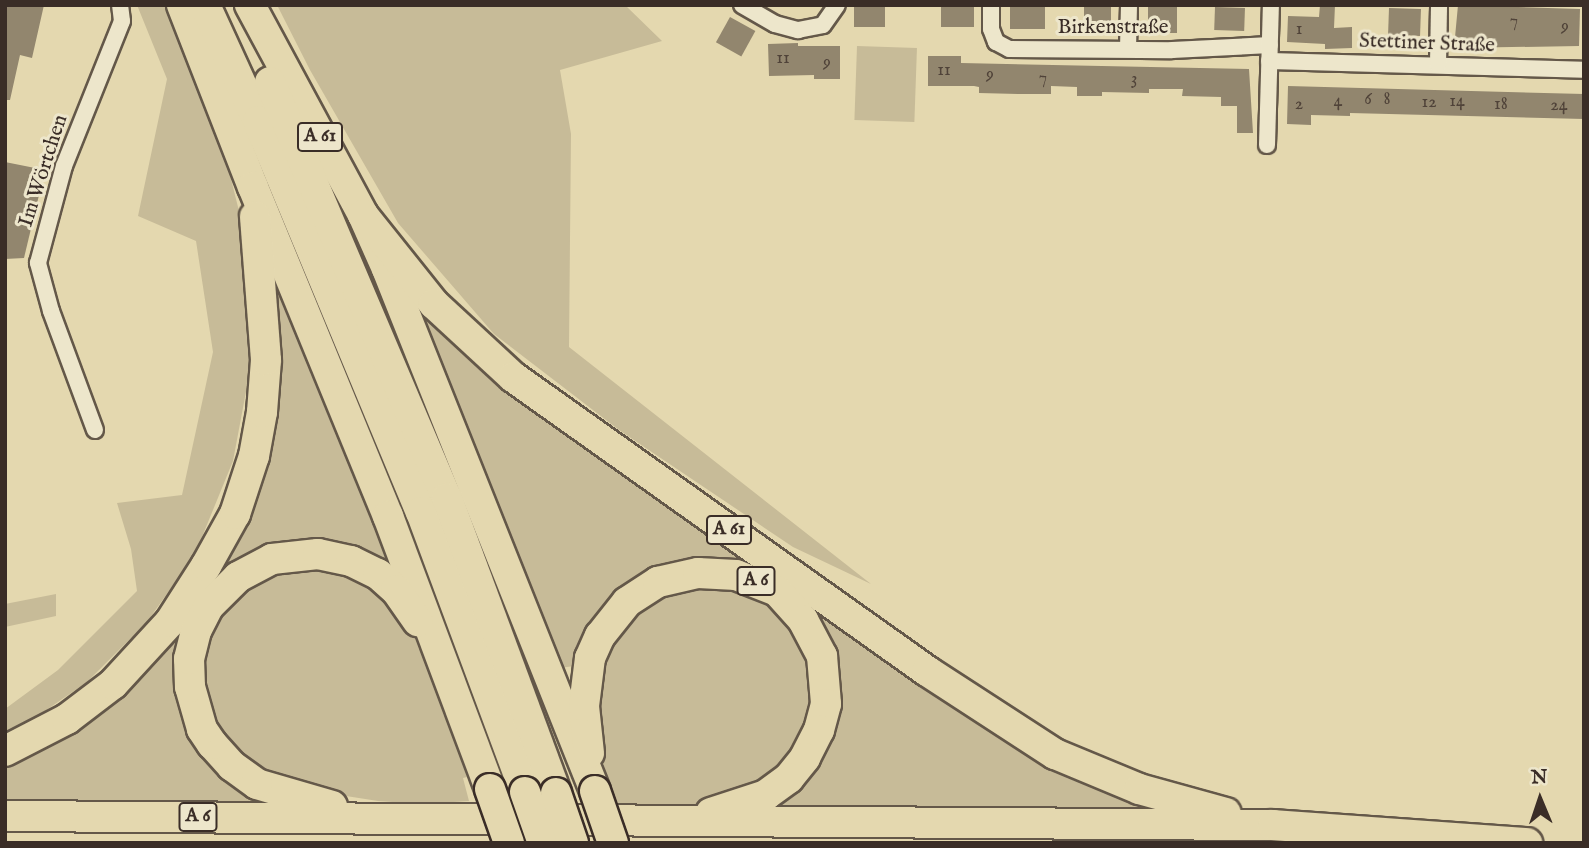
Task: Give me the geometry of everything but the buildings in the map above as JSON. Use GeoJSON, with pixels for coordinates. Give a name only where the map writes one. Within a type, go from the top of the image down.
{"type":"FeatureCollection","features":[{"type":"Feature","properties":{"kind":"highway"},"geometry":{"type":"LineString","coordinates":[[182,5],[253,187],[388,516],[509,843]]}},
{"type":"Feature","properties":{"kind":"highway","name":"A 61"},"geometry":{"type":"LineString","coordinates":[[205,5],[258,121],[421,512],[543,843]]}},
{"type":"Feature","properties":{"kind":"highway","name":"A 61"},"geometry":{"type":"LineString","coordinates":[[235,5],[447,498],[573,843]]}},
{"type":"Feature","properties":{"kind":"highway","name":"A 61"},"geometry":{"type":"LineString","coordinates":[[250,5],[363,215],[468,469],[595,791]]}},
{"type":"Feature","properties":{"kind":"highway"},"geometry":{"type":"LineString","coordinates":[[5,751],[67,719],[113,684],[170,622],[235,514],[254,456],[262,412],[266,360],[253,187]]}},
{"type":"Feature","properties":{"kind":"highway","name":"A 61"},"geometry":{"type":"LineString","coordinates":[[363,215],[434,304],[513,377],[989,714],[1055,754],[1096,774],[1180,802],[1273,825]]}},
{"type":"Feature","properties":{"kind":"highway"},"geometry":{"type":"LineString","coordinates":[[442,656],[396,590],[378,574],[351,561],[318,554],[272,559],[238,577],[208,607],[195,631],[189,659],[190,687],[197,715],[212,744],[232,766],[257,785],[300,799],[391,818],[1273,825],[1527,843]]}},
{"type":"Feature","properties":{"kind":"highway","name":"A 6"},"geometry":{"type":"LineString","coordinates":[[595,791],[584,706],[586,682],[590,658],[611,618],[642,590],[678,576],[717,573],[755,580],[777,591],[814,636],[825,678],[826,704],[819,730],[805,758],[789,778],[774,789],[694,820]]}},
{"type":"Feature","properties":{"kind":"highway"},"geometry":{"type":"LineString","coordinates":[[595,791],[613,843]]}},
{"type":"Feature","properties":{"kind":"highway","name":"A 6"},"geometry":{"type":"LineString","coordinates":[[5,816],[391,818]]}},
{"type":"Feature","properties":{"kind":"street","name":"Im Wörtchen"},"geometry":{"type":"LineString","coordinates":[[95,430],[55,323],[38,263],[64,166],[122,21],[120,5]]}},
{"type":"Feature","properties":{"kind":"street"},"geometry":{"type":"LineString","coordinates":[[743,5],[775,24],[798,30],[823,25],[837,5]]}},
{"type":"Feature","properties":{"kind":"street","name":"Birkenstraße"},"geometry":{"type":"LineString","coordinates":[[991,5],[991,29],[996,42],[1009,49],[1270,53]]}},
{"type":"Feature","properties":{"kind":"street"},"geometry":{"type":"LineString","coordinates":[[1128,49],[1129,5]]}},
{"type":"Feature","properties":{"kind":"street"},"geometry":{"type":"LineString","coordinates":[[1267,145],[1270,5]]}},
{"type":"Feature","properties":{"kind":"street"},"geometry":{"type":"LineString","coordinates":[[1438,64],[1439,5]]}},
{"type":"Feature","properties":{"kind":"street","name":"Stettiner Straße"},"geometry":{"type":"LineString","coordinates":[[1270,53],[1584,70]]}},
{"type":"Feature","properties":{"kind":"shaded area"},"geometry":{"type":"Polygon","coordinates":[[[137,5],[170,5],[215,115],[244,231],[254,349],[233,461],[195,554],[147,622],[87,682],[26,724],[5,732],[5,709],[58,670],[137,591],[131,549],[117,503],[182,495],[213,352],[196,241],[138,216],[167,79],[137,5]]]}},
{"type":"Feature","properties":{"kind":"shaded area"},"geometry":{"type":"Polygon","coordinates":[[[277,5],[625,5],[662,41],[560,70],[571,134],[569,347],[871,584],[793,547],[619,430],[494,334],[398,223],[310,70],[277,5]]]}},
{"type":"Feature","properties":{"kind":"shaded area"},"geometry":{"type":"Polygon","coordinates":[[[857,46],[917,48],[914,122],[854,120],[857,46]]]}},
{"type":"Feature","properties":{"kind":"shaded area"},"geometry":{"type":"Polygon","coordinates":[[[267,257],[400,584],[379,567],[236,567],[181,691],[278,803],[5,801],[5,762],[37,747],[236,528],[267,257]]]}},
{"type":"Feature","properties":{"kind":"shaded area"},"geometry":{"type":"Polygon","coordinates":[[[409,288],[494,369],[1169,812],[763,808],[835,720],[796,597],[655,573],[581,665],[560,668],[409,288]]]}},
{"type":"Feature","properties":{"kind":"shaded area"},"geometry":{"type":"Polygon","coordinates":[[[295,567],[332,568],[360,580],[387,599],[413,631],[434,677],[467,777],[463,778],[469,801],[454,802],[452,806],[378,801],[314,791],[272,777],[245,761],[223,738],[210,712],[204,690],[202,661],[220,614],[239,589],[265,573],[295,567]]]}},
{"type":"Feature","properties":{"kind":"shaded area"},"geometry":{"type":"Polygon","coordinates":[[[697,585],[738,589],[779,608],[807,648],[815,693],[798,747],[762,784],[703,804],[672,808],[612,806],[603,761],[599,696],[611,648],[626,625],[656,599],[674,590],[697,585]]]}},
{"type":"Feature","properties":{"kind":"shaded area"},"geometry":{"type":"Polygon","coordinates":[[[56,594],[56,616],[5,627],[5,604],[56,594]]]}}]}
